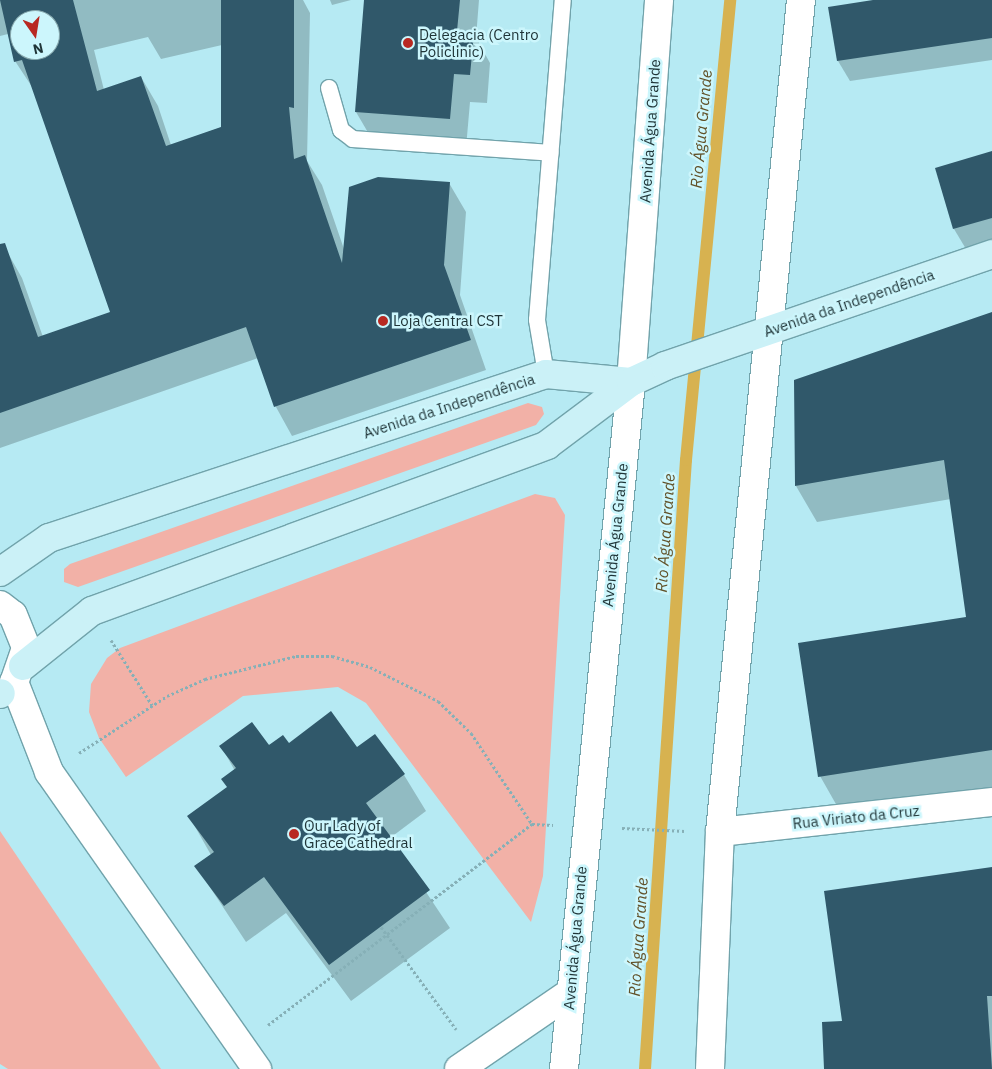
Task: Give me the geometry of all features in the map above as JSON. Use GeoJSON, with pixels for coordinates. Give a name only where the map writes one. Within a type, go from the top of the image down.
{"type":"FeatureCollection","features":[{"type":"Feature","properties":{"kind":"street","name":"Avenida Água Grande"},"geometry":{"type":"LineString","coordinates":[[564,1069],[585,826],[631,382],[659,0]]}},
{"type":"Feature","properties":{"kind":"street"},"geometry":{"type":"LineString","coordinates":[[710,1069],[720,832],[801,0]]}},
{"type":"Feature","properties":{"kind":"street","name":"Avenida da Independência"},"geometry":{"type":"LineString","coordinates":[[0,572],[49,538],[546,374],[631,382],[665,366],[992,254]]}},
{"type":"Feature","properties":{"kind":"street"},"geometry":{"type":"LineString","coordinates":[[8,686],[92,611],[547,445],[631,382]]}},
{"type":"Feature","properties":{"kind":"street"},"geometry":{"type":"LineString","coordinates":[[0,604],[22,630],[8,686],[49,772],[258,1069]]}},
{"type":"Feature","properties":{"kind":"street","name":"Rua Viriato da Cruz"},"geometry":{"type":"LineString","coordinates":[[720,832],[992,802]]}},
{"type":"Feature","properties":{"kind":"street"},"geometry":{"type":"LineString","coordinates":[[468,1063],[570,993]]}},
{"type":"Feature","properties":{"kind":"lane"},"geometry":{"type":"LineString","coordinates":[[546,374],[537,320],[562,0]]}},
{"type":"Feature","properties":{"kind":"lane"},"geometry":{"type":"LineString","coordinates":[[329,88],[341,130],[353,139],[551,154]]}},
{"type":"Feature","properties":{"kind":"path"},"geometry":{"type":"LineString","coordinates":[[92,611],[152,705]]}},
{"type":"Feature","properties":{"kind":"path"},"geometry":{"type":"LineString","coordinates":[[49,772],[152,705],[205,679],[288,657],[332,656],[370,667],[404,681],[445,708],[471,733],[532,824]]}},
{"type":"Feature","properties":{"kind":"path"},"geometry":{"type":"LineString","coordinates":[[240,1044],[388,937],[532,824],[720,832]]}},
{"type":"Feature","properties":{"kind":"path"},"geometry":{"type":"LineString","coordinates":[[381,927],[468,1063]]}},
{"type":"Feature","properties":{"kind":"shaded area"},"geometry":{"type":"Polygon","coordinates":[[[528,403],[542,407],[544,414],[536,425],[78,587],[64,582],[64,569],[70,564],[528,403]]]}},
{"type":"Feature","properties":{"kind":"shaded area"},"geometry":{"type":"Polygon","coordinates":[[[535,494],[555,498],[565,515],[543,876],[531,922],[366,703],[338,687],[243,696],[126,777],[99,738],[89,712],[91,684],[107,658],[120,648],[535,494]]]}},
{"type":"Feature","properties":{"kind":"shaded area"},"geometry":{"type":"Polygon","coordinates":[[[0,831],[161,1069],[8,1069],[0,1064],[0,831]]]}},
{"type":"Feature","properties":{"kind":"building"},"geometry":{"type":"Polygon","coordinates":[[[0,0],[73,0],[97,91],[141,76],[166,146],[221,127],[221,0],[294,0],[294,108],[289,107],[294,159],[305,155],[342,263],[349,187],[378,177],[450,182],[444,265],[471,340],[274,407],[246,327],[0,413],[0,244],[5,243],[38,337],[110,312],[22,60],[60,60],[60,10],[10,10],[10,44],[0,0]]]}},
{"type":"Feature","properties":{"kind":"building"},"geometry":{"type":"Polygon","coordinates":[[[364,0],[460,0],[457,31],[474,33],[470,75],[454,74],[450,119],[355,112],[364,0]]]}},
{"type":"Feature","properties":{"kind":"building"},"geometry":{"type":"Polygon","coordinates":[[[873,0],[992,0],[992,38],[837,61],[828,7],[873,0]]]}},
{"type":"Feature","properties":{"kind":"building"},"geometry":{"type":"Polygon","coordinates":[[[992,151],[992,218],[953,229],[935,168],[992,151]]]}},
{"type":"Feature","properties":{"kind":"building"},"geometry":{"type":"Polygon","coordinates":[[[992,312],[992,750],[818,777],[798,643],[966,617],[944,460],[795,486],[794,380],[992,312]]]}},
{"type":"Feature","properties":{"kind":"building","name":"Our Lady of Grace Cathedral"},"geometry":{"type":"Polygon","coordinates":[[[331,711],[357,747],[375,734],[405,774],[366,803],[430,890],[329,965],[264,877],[224,906],[194,866],[214,852],[187,816],[227,787],[221,779],[236,768],[219,746],[252,722],[269,745],[283,735],[289,743],[331,711]]]}},
{"type":"Feature","properties":{"kind":"building"},"geometry":{"type":"Polygon","coordinates":[[[992,867],[992,996],[987,996],[992,1069],[824,1069],[822,1022],[842,1021],[824,891],[992,867]]]}},
{"type":"Feature","properties":{"kind":"waterway","name":"Rio Água Grande"},"geometry":{"type":"LineString","coordinates":[[645,1069],[686,460],[730,0]]}},
{"type":"Feature","properties":{"kind":"place","name":"Delegacia (Centro Policlinic)"},"geometry":{"type":"Point","coordinates":[408,43]}},
{"type":"Feature","properties":{"kind":"place","name":"Loja Central CST"},"geometry":{"type":"Point","coordinates":[383,321]}},
{"type":"Feature","properties":{"kind":"place","name":"Our Lady of Grace Cathedral"},"geometry":{"type":"Point","coordinates":[294,834]}}]}
